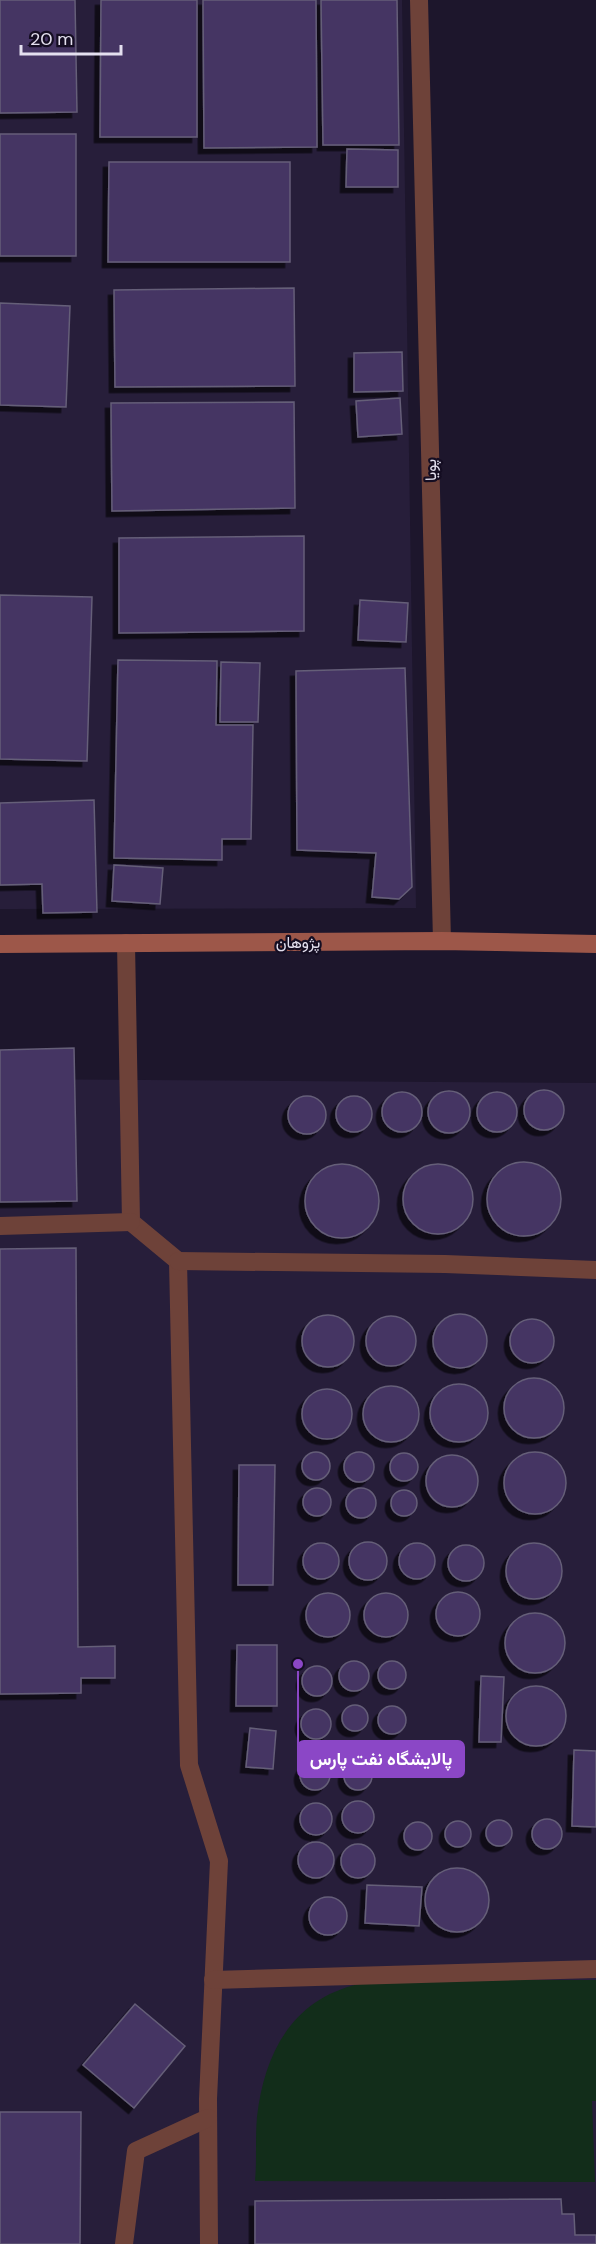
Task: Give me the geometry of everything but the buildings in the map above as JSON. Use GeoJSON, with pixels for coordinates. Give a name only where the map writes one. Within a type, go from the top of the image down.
{"type":"FeatureCollection","features":[{"type":"Feature","properties":{"kind":"main road","name":"پژوهان"},"geometry":{"type":"LineString","coordinates":[[0,944],[442,940],[596,944]]}},
{"type":"Feature","properties":{"kind":"street","name":"پویا"},"geometry":{"type":"LineString","coordinates":[[419,0],[442,940]]}},
{"type":"Feature","properties":{"kind":"street"},"geometry":{"type":"LineString","coordinates":[[126,943],[131,1222]]}},
{"type":"Feature","properties":{"kind":"street"},"geometry":{"type":"LineString","coordinates":[[0,1226],[131,1222],[178,1261],[445,1264],[596,1270]]}},
{"type":"Feature","properties":{"kind":"street"},"geometry":{"type":"LineString","coordinates":[[178,1261],[189,1765],[219,1861],[208,2118],[209,2244]]}},
{"type":"Feature","properties":{"kind":"street"},"geometry":{"type":"LineString","coordinates":[[213,1980],[596,1969]]}},
{"type":"Feature","properties":{"kind":"street"},"geometry":{"type":"LineString","coordinates":[[124,2244],[136,2151],[208,2118]]}},
{"type":"Feature","properties":{"kind":"shaded area"},"geometry":{"type":"Polygon","coordinates":[[[0,0],[402,0],[416,908],[0,909],[0,0]]]}},
{"type":"Feature","properties":{"kind":"shaded area"},"geometry":{"type":"Polygon","coordinates":[[[0,1079],[596,1083],[596,2244],[0,2244],[0,1079]]]}},
{"type":"Feature","properties":{"kind":"green space"},"geometry":{"type":"Polygon","coordinates":[[[400,1980],[596,1980],[596,2101],[592,2101],[595,2182],[255,2181],[256,2125],[261,2094],[266,2072],[286,2032],[299,2016],[316,2002],[336,1991],[364,1983],[400,1980]]]}},
{"type":"Feature","properties":{"kind":"place","name":"پالایشگاه نفت پارس"},"geometry":{"type":"Point","coordinates":[298,1664]}}]}
